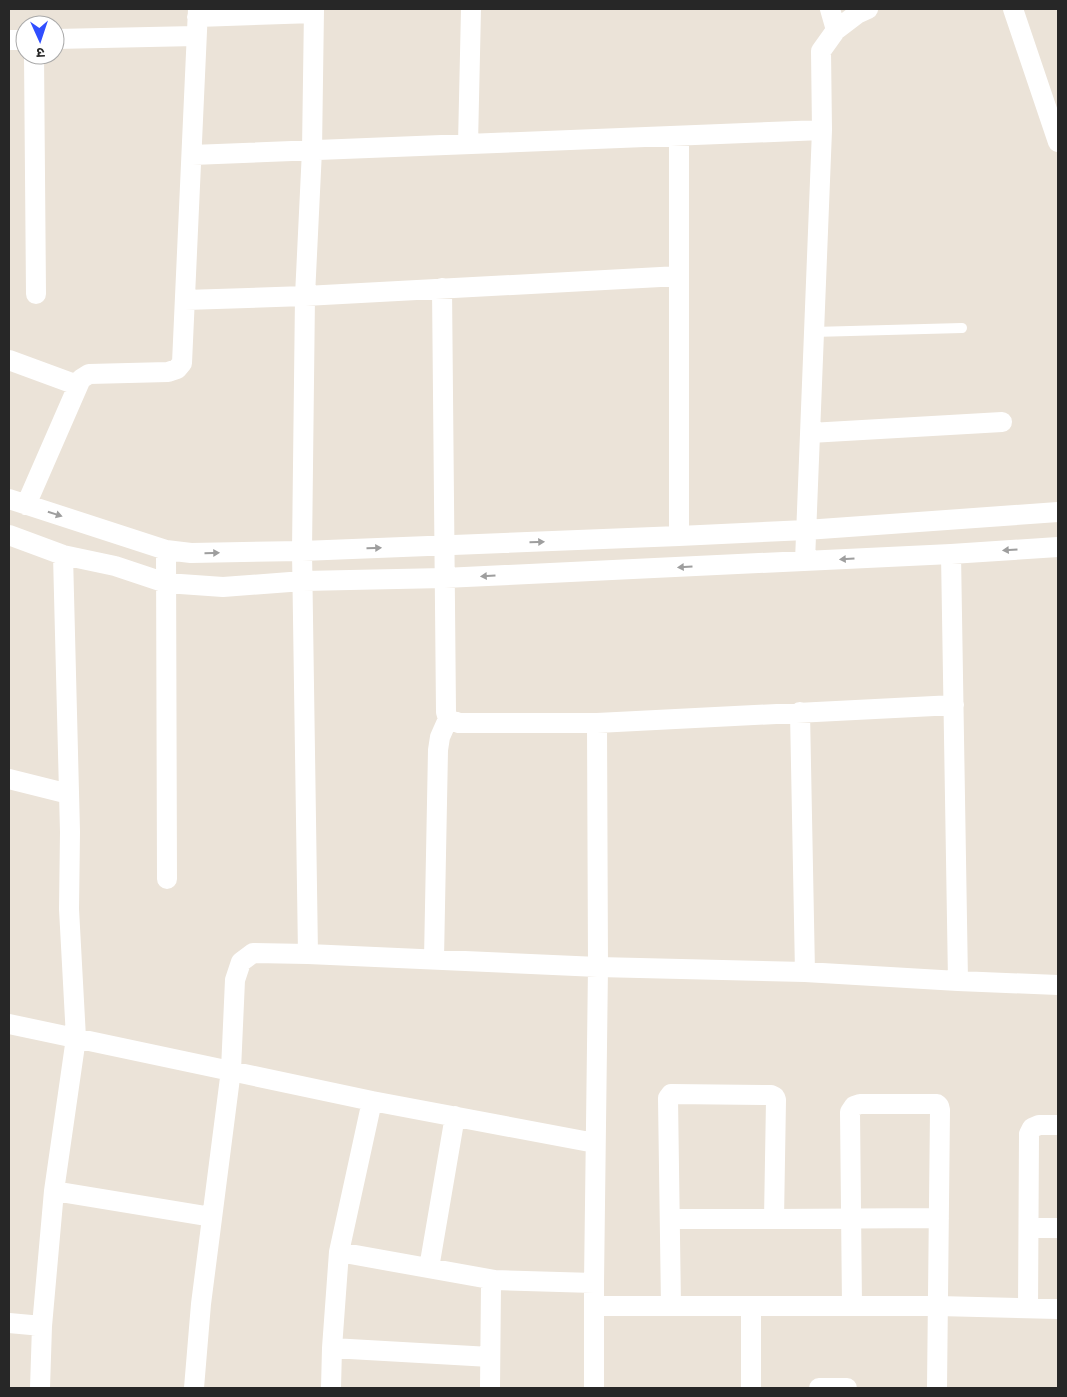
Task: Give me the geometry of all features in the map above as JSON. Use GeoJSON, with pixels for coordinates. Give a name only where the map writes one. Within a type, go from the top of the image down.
{"type":"FeatureCollection","features":[{"type":"Feature","properties":{"kind":"street"},"geometry":{"type":"LineString","coordinates":[[468,144],[471,9]]}},
{"type":"Feature","properties":{"kind":"street"},"geometry":{"type":"LineString","coordinates":[[830,9],[836,30]]}},
{"type":"Feature","properties":{"kind":"street"},"geometry":{"type":"LineString","coordinates":[[805,561],[822,130],[821,50],[836,30],[857,14],[868,9]]}},
{"type":"Feature","properties":{"kind":"street"},"geometry":{"type":"LineString","coordinates":[[1014,9],[1058,142]]}},
{"type":"Feature","properties":{"kind":"street"},"geometry":{"type":"LineString","coordinates":[[65,38],[197,20],[314,11],[312,150],[305,296],[302,551],[308,954]]}},
{"type":"Feature","properties":{"kind":"street"},"geometry":{"type":"LineString","coordinates":[[197,20],[182,363],[177,369],[168,372],[89,374],[81,379],[18,502],[166,550],[191,553],[444,546],[806,530],[1058,512]]}},
{"type":"Feature","properties":{"kind":"street"},"geometry":{"type":"LineString","coordinates":[[34,65],[36,294]]}},
{"type":"Feature","properties":{"kind":"street"},"geometry":{"type":"LineString","coordinates":[[192,155],[822,130]]}},
{"type":"Feature","properties":{"kind":"street"},"geometry":{"type":"LineString","coordinates":[[679,136],[679,536]]}},
{"type":"Feature","properties":{"kind":"street"},"geometry":{"type":"LineString","coordinates":[[185,300],[305,296],[679,276]]}},
{"type":"Feature","properties":{"kind":"street"},"geometry":{"type":"LineString","coordinates":[[434,959],[438,750],[440,737],[448,719],[446,712],[444,578],[442,288]]}},
{"type":"Feature","properties":{"kind":"street"},"geometry":{"type":"LineString","coordinates":[[9,360],[77,385]]}},
{"type":"Feature","properties":{"kind":"street"},"geometry":{"type":"LineString","coordinates":[[810,433],[1002,422]]}},
{"type":"Feature","properties":{"kind":"street"},"geometry":{"type":"LineString","coordinates":[[9,535],[63,554],[115,566],[166,583],[224,587],[951,554],[1058,547]]}},
{"type":"Feature","properties":{"kind":"street"},"geometry":{"type":"LineString","coordinates":[[166,550],[167,879]]}},
{"type":"Feature","properties":{"kind":"street"},"geometry":{"type":"LineString","coordinates":[[40,1388],[42,1326],[54,1191],[76,1038],[69,909],[69,794],[63,554]]}},
{"type":"Feature","properties":{"kind":"street"},"geometry":{"type":"LineString","coordinates":[[951,554],[958,981]]}},
{"type":"Feature","properties":{"kind":"street"},"geometry":{"type":"LineString","coordinates":[[448,719],[459,723],[597,723],[954,705]]}},
{"type":"Feature","properties":{"kind":"street"},"geometry":{"type":"LineString","coordinates":[[800,712],[805,972]]}},
{"type":"Feature","properties":{"kind":"street"},"geometry":{"type":"LineString","coordinates":[[594,1388],[598,966],[597,723]]}},
{"type":"Feature","properties":{"kind":"street"},"geometry":{"type":"LineString","coordinates":[[9,779],[69,794]]}},
{"type":"Feature","properties":{"kind":"street"},"geometry":{"type":"LineString","coordinates":[[194,1388],[201,1304],[232,1070],[235,980],[241,962],[253,953],[805,972],[1058,985]]}},
{"type":"Feature","properties":{"kind":"street"},"geometry":{"type":"LineString","coordinates":[[9,1024],[372,1101],[595,1142]]}},
{"type":"Feature","properties":{"kind":"street"},"geometry":{"type":"LineString","coordinates":[[671,1306],[668,1098],[671,1094],[775,1097],[774,1219]]}},
{"type":"Feature","properties":{"kind":"street"},"geometry":{"type":"LineString","coordinates":[[331,1388],[338,1252],[372,1101]]}},
{"type":"Feature","properties":{"kind":"street"},"geometry":{"type":"LineString","coordinates":[[852,1306],[850,1112],[854,1106],[860,1104],[937,1104],[940,1106],[937,1388]]}},
{"type":"Feature","properties":{"kind":"street"},"geometry":{"type":"LineString","coordinates":[[429,1268],[455,1116]]}},
{"type":"Feature","properties":{"kind":"street"},"geometry":{"type":"LineString","coordinates":[[1028,1308],[1030,1228],[1029,1134],[1032,1128],[1039,1125],[1058,1125]]}},
{"type":"Feature","properties":{"kind":"street"},"geometry":{"type":"LineString","coordinates":[[54,1191],[212,1217]]}},
{"type":"Feature","properties":{"kind":"street"},"geometry":{"type":"LineString","coordinates":[[670,1219],[939,1218]]}},
{"type":"Feature","properties":{"kind":"street"},"geometry":{"type":"LineString","coordinates":[[1030,1228],[1058,1228]]}},
{"type":"Feature","properties":{"kind":"street"},"geometry":{"type":"LineString","coordinates":[[338,1252],[495,1280],[594,1283]]}},
{"type":"Feature","properties":{"kind":"street"},"geometry":{"type":"LineString","coordinates":[[490,1388],[491,1285],[495,1280]]}},
{"type":"Feature","properties":{"kind":"street"},"geometry":{"type":"LineString","coordinates":[[594,1306],[938,1306],[1058,1309]]}},
{"type":"Feature","properties":{"kind":"street"},"geometry":{"type":"LineString","coordinates":[[751,1306],[751,1388]]}},
{"type":"Feature","properties":{"kind":"street"},"geometry":{"type":"LineString","coordinates":[[9,1322],[42,1326]]}},
{"type":"Feature","properties":{"kind":"street"},"geometry":{"type":"LineString","coordinates":[[332,1348],[490,1357]]}},
{"type":"Feature","properties":{"kind":"street"},"geometry":{"type":"LineString","coordinates":[[819,1388],[847,1388]]}},
{"type":"Feature","properties":{"kind":"lane"},"geometry":{"type":"LineString","coordinates":[[813,332],[962,328]]}}]}
